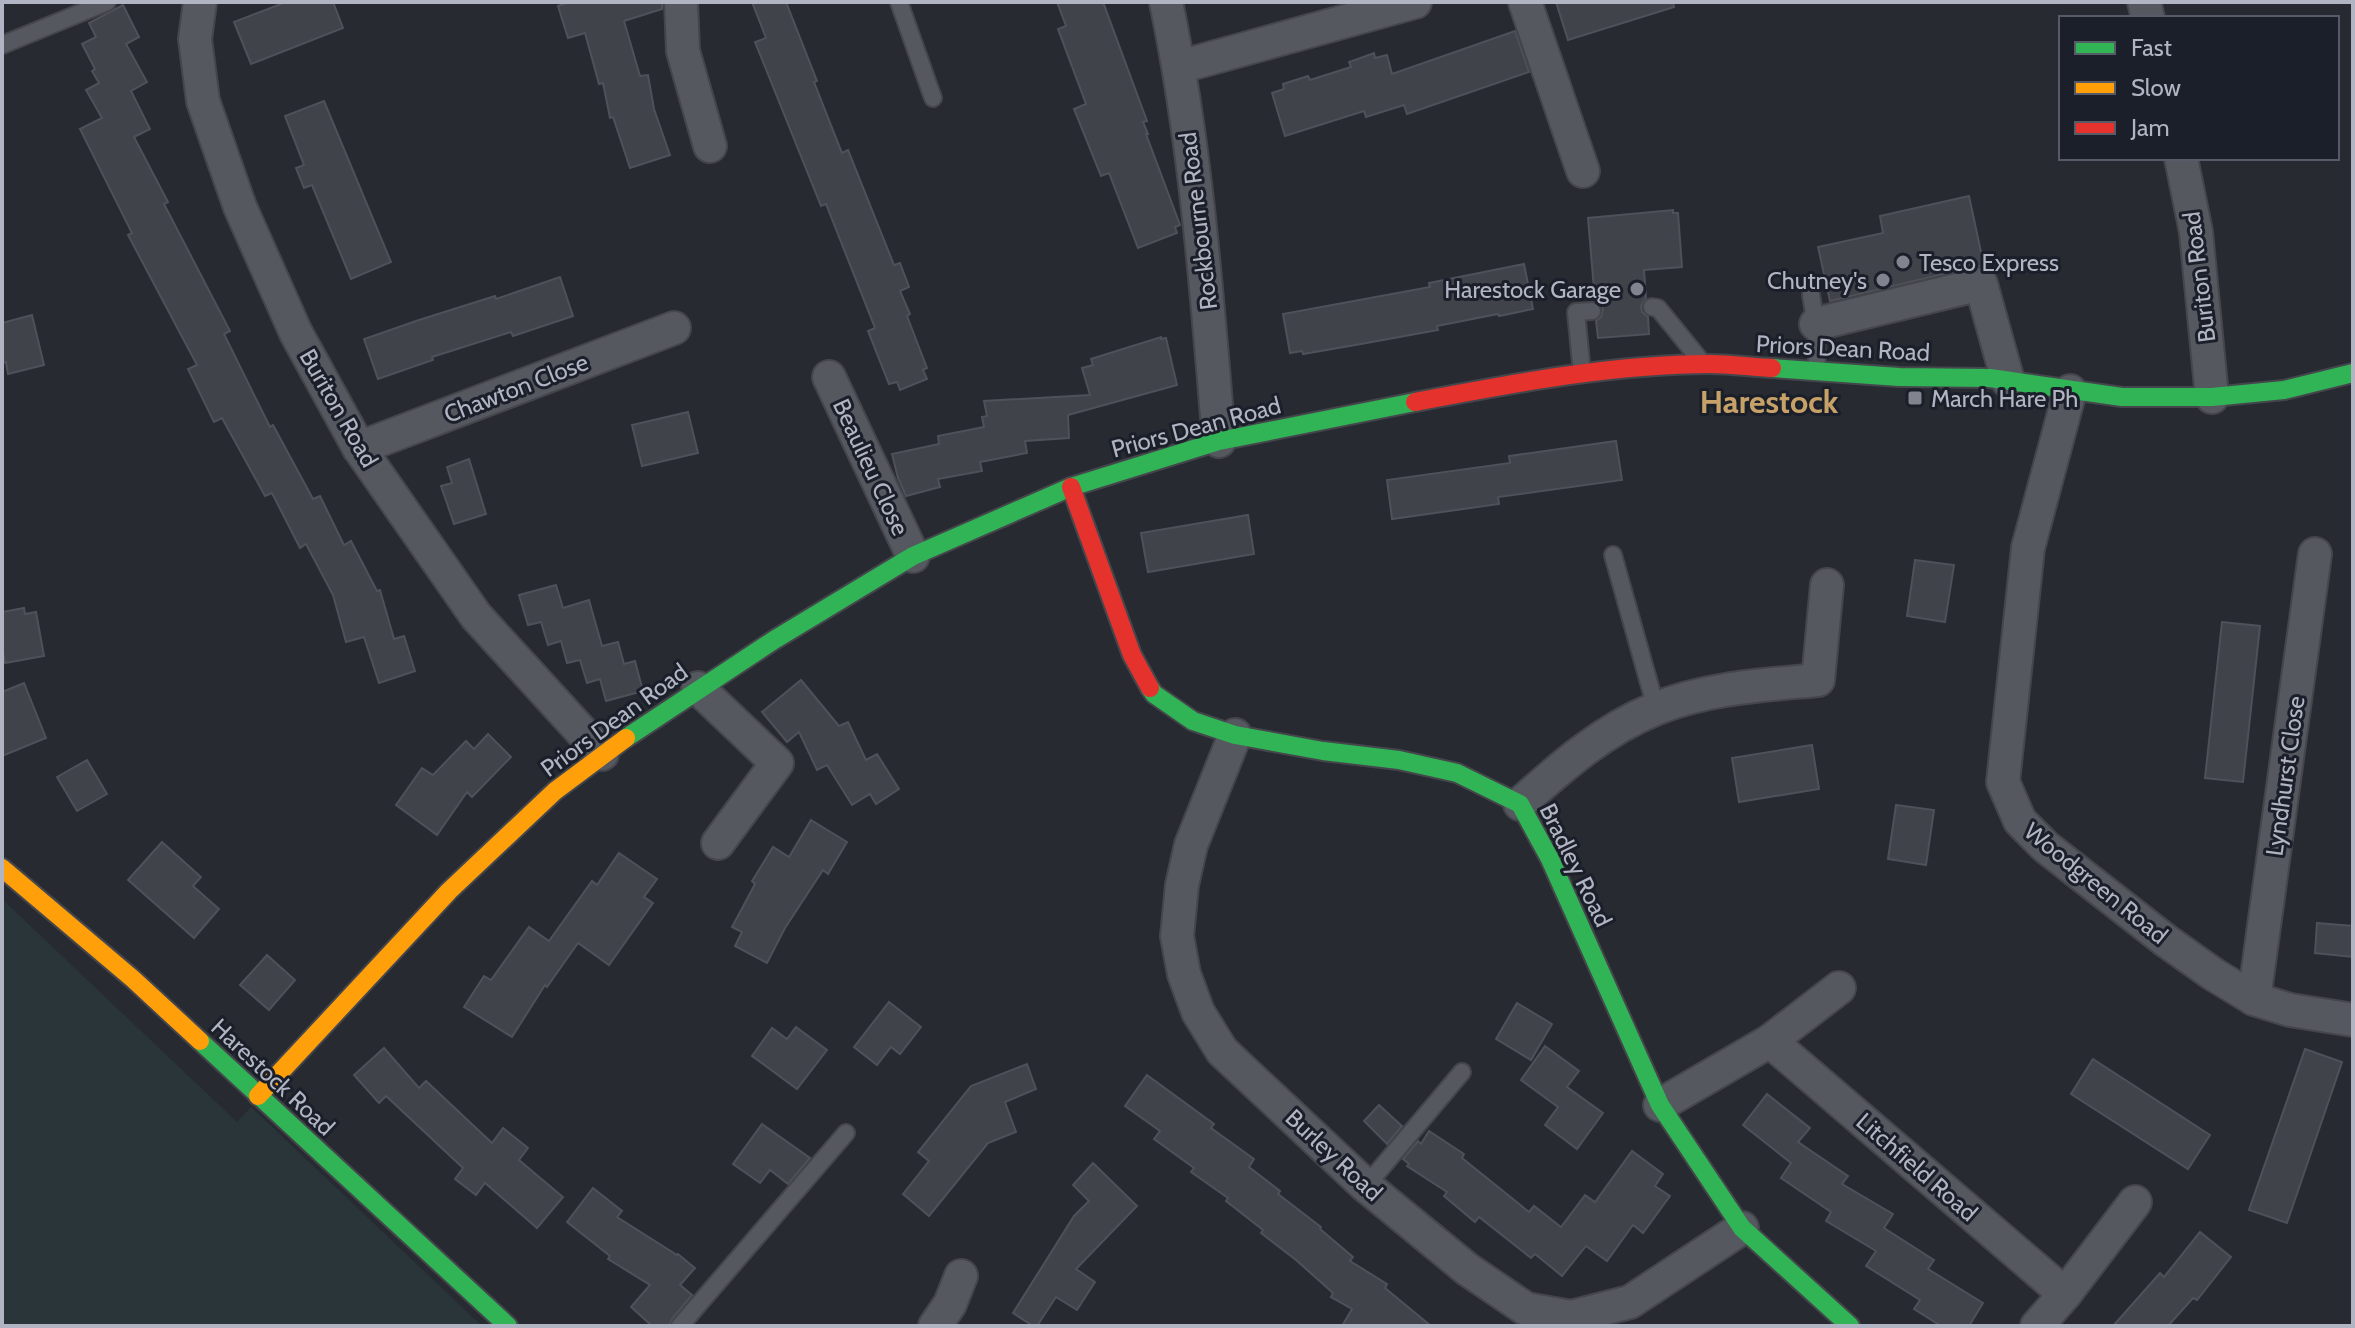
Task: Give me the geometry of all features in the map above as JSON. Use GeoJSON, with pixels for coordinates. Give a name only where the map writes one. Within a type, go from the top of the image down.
{"type":"FeatureCollection","features":[{"type":"Feature","properties":{"kind":"street","name":"Buriton Road"},"geometry":{"type":"LineString","coordinates":[[200,2],[195,39],[203,101],[240,207],[296,333],[359,448],[476,616],[602,754]]}},
{"type":"Feature","properties":{"kind":"street"},"geometry":{"type":"LineString","coordinates":[[681,2],[683,51],[710,146]]}},
{"type":"Feature","properties":{"kind":"street","name":"Rockbourne Road"},"geometry":{"type":"LineString","coordinates":[[1166,2],[1179,67],[1205,267],[1219,441]]}},
{"type":"Feature","properties":{"kind":"street"},"geometry":{"type":"LineString","coordinates":[[1179,67],[1415,2]]}},
{"type":"Feature","properties":{"kind":"street"},"geometry":{"type":"LineString","coordinates":[[1525,2],[1583,171]]}},
{"type":"Feature","properties":{"kind":"street","name":"Buriton Road"},"geometry":{"type":"LineString","coordinates":[[2181,160],[2196,232],[2212,397]]}},
{"type":"Feature","properties":{"kind":"street"},"geometry":{"type":"LineString","coordinates":[[1813,310],[1981,284],[2008,381]]}},
{"type":"Feature","properties":{"kind":"street","name":"Chawton Close"},"geometry":{"type":"LineString","coordinates":[[359,448],[674,328]]}},
{"type":"Feature","properties":{"kind":"street","name":"Priors Dean Road"},"geometry":{"type":"LineString","coordinates":[[258,1096],[449,891],[555,791],[602,754],[698,688],[913,556],[1071,487],[1219,441],[1478,390],[1582,374],[1703,364],[1899,377],[1990,378],[2122,397],[2212,397],[2284,390],[2353,373]]}},
{"type":"Feature","properties":{"kind":"street","name":"Beaulieu Close"},"geometry":{"type":"LineString","coordinates":[[829,377],[913,556]]}},
{"type":"Feature","properties":{"kind":"street","name":"Woodgreen Road"},"geometry":{"type":"LineString","coordinates":[[2070,391],[2028,548],[2003,782],[2020,821],[2046,847],[2165,940],[2254,999],[2290,1010],[2353,1020]]}},
{"type":"Feature","properties":{"kind":"street","name":"Bradley Road"},"geometry":{"type":"LineString","coordinates":[[1071,487],[1132,655],[1154,694],[1193,721],[1235,735],[1323,751],[1399,760],[1457,773],[1520,804],[1550,859],[1660,1105],[1742,1228],[1850,1326]]}},
{"type":"Feature","properties":{"kind":"street","name":"Lyndhurst Close"},"geometry":{"type":"LineString","coordinates":[[2254,999],[2315,554]]}},
{"type":"Feature","properties":{"kind":"street"},"geometry":{"type":"LineString","coordinates":[[1520,804],[1568,762],[1611,731],[1656,708],[1750,686],[1818,680],[1827,585]]}},
{"type":"Feature","properties":{"kind":"street"},"geometry":{"type":"LineString","coordinates":[[698,688],[777,763],[718,843]]}},
{"type":"Feature","properties":{"kind":"street","name":"Burley Road"},"geometry":{"type":"LineString","coordinates":[[1235,735],[1191,845],[1182,885],[1177,936],[1184,974],[1198,1012],[1222,1051],[1366,1186],[1467,1269],[1526,1309],[1571,1317],[1630,1302],[1742,1228]]}},
{"type":"Feature","properties":{"kind":"street","name":"Harestock Road"},"geometry":{"type":"LineString","coordinates":[[2,868],[133,979],[508,1326]]}},
{"type":"Feature","properties":{"kind":"street"},"geometry":{"type":"LineString","coordinates":[[1660,1105],[1770,1041],[1839,988]]}},
{"type":"Feature","properties":{"kind":"street","name":"Litchfield Road"},"geometry":{"type":"LineString","coordinates":[[1770,1041],[2065,1294]]}},
{"type":"Feature","properties":{"kind":"street"},"geometry":{"type":"LineString","coordinates":[[2037,1326],[2135,1202]]}},
{"type":"Feature","properties":{"kind":"lane"},"geometry":{"type":"LineString","coordinates":[[2,45],[107,2]]}},
{"type":"Feature","properties":{"kind":"lane"},"geometry":{"type":"LineString","coordinates":[[899,2],[933,98]]}},
{"type":"Feature","properties":{"kind":"lane"},"geometry":{"type":"LineString","coordinates":[[1652,307],[1658,308],[1703,364]]}},
{"type":"Feature","properties":{"kind":"lane"},"geometry":{"type":"LineString","coordinates":[[1813,310],[1817,370]]}},
{"type":"Feature","properties":{"kind":"lane"},"geometry":{"type":"LineString","coordinates":[[1582,374],[1576,312],[1592,311]]}},
{"type":"Feature","properties":{"kind":"lane"},"geometry":{"type":"LineString","coordinates":[[1613,555],[1656,708]]}},
{"type":"Feature","properties":{"kind":"lane"},"geometry":{"type":"LineString","coordinates":[[1366,1186],[1462,1072]]}},
{"type":"Feature","properties":{"kind":"lane"},"geometry":{"type":"LineString","coordinates":[[680,1326],[846,1133]]}},
{"type":"Feature","properties":{"kind":"shaded area"},"geometry":{"type":"Polygon","coordinates":[[[2,899],[237,1122],[251,1107],[482,1326],[2,1326],[2,899]]]}},
{"type":"Feature","properties":{"kind":"building"},"geometry":{"type":"Polygon","coordinates":[[[286,2],[333,2],[343,28],[251,64],[234,22],[286,2]]]}},
{"type":"Feature","properties":{"kind":"building"},"geometry":{"type":"Polygon","coordinates":[[[570,2],[662,2],[662,9],[624,21],[640,76],[648,75],[654,109],[670,155],[630,168],[613,117],[610,118],[603,83],[599,84],[585,33],[568,38],[558,6],[570,2]]]}},
{"type":"Feature","properties":{"kind":"building"},"geometry":{"type":"Polygon","coordinates":[[[752,2],[786,2],[842,153],[848,150],[894,265],[900,263],[909,287],[900,291],[927,368],[923,370],[927,379],[900,390],[897,382],[889,384],[868,331],[875,328],[826,204],[821,206],[755,42],[766,38],[752,2]]]}},
{"type":"Feature","properties":{"kind":"building"},"geometry":{"type":"Polygon","coordinates":[[[1057,2],[1103,2],[1147,121],[1143,122],[1146,134],[1180,225],[1175,227],[1177,233],[1138,248],[1109,173],[1101,176],[1074,109],[1086,104],[1058,29],[1066,26],[1057,2]]]}},
{"type":"Feature","properties":{"kind":"building"},"geometry":{"type":"Polygon","coordinates":[[[1556,2],[1673,2],[1674,7],[1568,40],[1556,2]]]}},
{"type":"Feature","properties":{"kind":"building"},"geometry":{"type":"Polygon","coordinates":[[[123,5],[139,37],[126,44],[147,82],[131,91],[150,129],[134,137],[168,202],[164,204],[230,331],[224,334],[270,427],[273,425],[313,499],[320,496],[344,545],[351,541],[377,591],[380,590],[394,639],[404,636],[415,671],[379,683],[364,637],[346,642],[333,595],[306,544],[300,548],[272,493],[265,496],[222,418],[214,422],[188,369],[197,365],[128,235],[132,233],[80,129],[102,118],[86,90],[99,83],[82,44],[96,37],[89,23],[123,5]]]}},
{"type":"Feature","properties":{"kind":"building"},"geometry":{"type":"Polygon","coordinates":[[[1515,31],[1529,72],[1407,114],[1404,105],[1366,117],[1364,111],[1285,136],[1272,93],[1284,89],[1283,84],[1308,76],[1310,80],[1351,67],[1349,62],[1374,53],[1375,58],[1387,55],[1392,74],[1515,31]]]}},
{"type":"Feature","properties":{"kind":"building"},"geometry":{"type":"Polygon","coordinates":[[[324,101],[391,262],[351,279],[312,185],[304,188],[296,168],[304,165],[285,116],[324,101]]]}},
{"type":"Feature","properties":{"kind":"building","name":"Tesco Express"},"geometry":{"type":"Polygon","coordinates":[[[1969,196],[1984,266],[1830,301],[1818,247],[1883,233],[1880,216],[1969,196]]]}},
{"type":"Feature","properties":{"kind":"building"},"geometry":{"type":"Polygon","coordinates":[[[1673,210],[1673,213],[1678,213],[1682,267],[1644,270],[1646,298],[1641,306],[1648,317],[1649,334],[1598,338],[1596,321],[1603,310],[1601,304],[1595,301],[1588,218],[1673,210]]]}},
{"type":"Feature","properties":{"kind":"building"},"geometry":{"type":"Polygon","coordinates":[[[1524,264],[1533,309],[1437,326],[1438,330],[1361,344],[1303,354],[1302,351],[1290,353],[1283,314],[1430,287],[1429,283],[1524,264]]]}},
{"type":"Feature","properties":{"kind":"building"},"geometry":{"type":"Polygon","coordinates":[[[560,277],[573,316],[513,336],[511,332],[432,357],[433,360],[378,379],[364,339],[560,277]]]}},
{"type":"Feature","properties":{"kind":"building"},"geometry":{"type":"Polygon","coordinates":[[[32,315],[44,365],[8,374],[6,362],[2,363],[2,323],[32,315]]]}},
{"type":"Feature","properties":{"kind":"building"},"geometry":{"type":"Polygon","coordinates":[[[1166,338],[1177,385],[1068,415],[1069,438],[1025,441],[1027,453],[980,462],[982,471],[938,479],[940,487],[906,496],[892,454],[939,444],[938,436],[984,427],[982,417],[987,416],[984,401],[1090,395],[1082,368],[1093,365],[1091,359],[1166,338]]]}},
{"type":"Feature","properties":{"kind":"building"},"geometry":{"type":"Polygon","coordinates":[[[688,412],[698,453],[642,466],[632,425],[688,412]]]}},
{"type":"Feature","properties":{"kind":"building"},"geometry":{"type":"Polygon","coordinates":[[[1616,441],[1622,480],[1498,497],[1499,504],[1392,519],[1387,480],[1510,463],[1509,456],[1616,441]]]}},
{"type":"Feature","properties":{"kind":"building"},"geometry":{"type":"Polygon","coordinates":[[[469,459],[486,514],[454,524],[441,486],[452,483],[447,467],[469,459]]]}},
{"type":"Feature","properties":{"kind":"building"},"geometry":{"type":"Polygon","coordinates":[[[1248,515],[1254,554],[1148,572],[1141,533],[1248,515]]]}},
{"type":"Feature","properties":{"kind":"building"},"geometry":{"type":"Polygon","coordinates":[[[1915,560],[1954,565],[1945,622],[1907,616],[1915,560]]]}},
{"type":"Feature","properties":{"kind":"building"},"geometry":{"type":"Polygon","coordinates":[[[556,585],[563,608],[589,600],[602,646],[618,642],[624,664],[635,661],[643,691],[606,701],[600,679],[587,683],[580,660],[567,663],[561,641],[548,645],[541,622],[528,625],[519,595],[556,585]]]}},
{"type":"Feature","properties":{"kind":"building"},"geometry":{"type":"Polygon","coordinates":[[[24,608],[25,614],[36,612],[44,656],[5,663],[2,612],[24,608]]]}},
{"type":"Feature","properties":{"kind":"building"},"geometry":{"type":"Polygon","coordinates":[[[2222,622],[2260,626],[2243,782],[2205,778],[2222,622]]]}},
{"type":"Feature","properties":{"kind":"building"},"geometry":{"type":"Polygon","coordinates":[[[801,680],[839,726],[848,722],[866,760],[877,754],[899,789],[876,804],[870,794],[852,805],[827,765],[817,770],[799,732],[787,742],[762,712],[801,680]]]}},
{"type":"Feature","properties":{"kind":"building"},"geometry":{"type":"Polygon","coordinates":[[[24,683],[46,738],[2,756],[2,692],[24,683]]]}},
{"type":"Feature","properties":{"kind":"building"},"geometry":{"type":"Polygon","coordinates":[[[488,734],[511,757],[472,797],[467,792],[437,835],[396,805],[422,768],[433,775],[466,741],[474,749],[488,734]]]}},
{"type":"Feature","properties":{"kind":"building"},"geometry":{"type":"Polygon","coordinates":[[[1812,745],[1819,789],[1739,802],[1732,758],[1812,745]]]}},
{"type":"Feature","properties":{"kind":"building"},"geometry":{"type":"Polygon","coordinates":[[[87,760],[107,794],[77,811],[57,777],[87,760]]]}},
{"type":"Feature","properties":{"kind":"building"},"geometry":{"type":"Polygon","coordinates":[[[1896,805],[1934,810],[1926,865],[1888,859],[1896,805]]]}},
{"type":"Feature","properties":{"kind":"building"},"geometry":{"type":"Polygon","coordinates":[[[811,820],[847,842],[828,874],[823,870],[785,928],[767,963],[735,946],[742,932],[732,927],[755,884],[752,881],[773,847],[789,857],[811,820]]]}},
{"type":"Feature","properties":{"kind":"building"},"geometry":{"type":"Polygon","coordinates":[[[162,842],[201,877],[193,886],[219,909],[194,938],[128,880],[162,842]]]}},
{"type":"Feature","properties":{"kind":"building"},"geometry":{"type":"Polygon","coordinates":[[[619,853],[657,879],[644,897],[653,903],[609,965],[578,943],[547,987],[545,985],[512,1037],[464,1007],[484,976],[491,980],[529,927],[549,941],[592,881],[597,885],[619,853]]]}},
{"type":"Feature","properties":{"kind":"building"},"geometry":{"type":"Polygon","coordinates":[[[2317,923],[2353,926],[2353,957],[2315,953],[2317,923]]]}},
{"type":"Feature","properties":{"kind":"building"},"geometry":{"type":"Polygon","coordinates":[[[267,955],[295,980],[269,1010],[240,985],[267,955]]]}},
{"type":"Feature","properties":{"kind":"building"},"geometry":{"type":"Polygon","coordinates":[[[889,1002],[921,1027],[900,1054],[891,1047],[877,1065],[854,1047],[889,1002]]]}},
{"type":"Feature","properties":{"kind":"building"},"geometry":{"type":"Polygon","coordinates":[[[1517,1003],[1552,1024],[1531,1060],[1496,1039],[1517,1003]]]}},
{"type":"Feature","properties":{"kind":"building"},"geometry":{"type":"Polygon","coordinates":[[[796,1027],[827,1050],[797,1089],[752,1056],[772,1028],[787,1039],[796,1027]]]}},
{"type":"Feature","properties":{"kind":"building"},"geometry":{"type":"Polygon","coordinates":[[[1545,1046],[1579,1071],[1567,1087],[1603,1113],[1577,1149],[1545,1125],[1558,1107],[1521,1080],[1545,1046]]]}},
{"type":"Feature","properties":{"kind":"building"},"geometry":{"type":"Polygon","coordinates":[[[384,1048],[419,1088],[426,1081],[492,1143],[503,1128],[528,1148],[519,1160],[563,1197],[537,1228],[485,1183],[476,1195],[455,1179],[463,1168],[386,1096],[379,1103],[354,1075],[384,1048]]]}},
{"type":"Feature","properties":{"kind":"building"},"geometry":{"type":"Polygon","coordinates":[[[2305,1049],[2342,1062],[2287,1223],[2249,1210],[2305,1049]]]}},
{"type":"Feature","properties":{"kind":"building"},"geometry":{"type":"Polygon","coordinates":[[[2093,1059],[2210,1135],[2188,1169],[2071,1094],[2093,1059]]]}},
{"type":"Feature","properties":{"kind":"building"},"geometry":{"type":"Polygon","coordinates":[[[1027,1064],[1036,1089],[1005,1102],[1016,1132],[988,1143],[929,1216],[903,1194],[929,1161],[918,1152],[971,1086],[1027,1064]]]}},
{"type":"Feature","properties":{"kind":"building"},"geometry":{"type":"Polygon","coordinates":[[[1147,1075],[1214,1124],[1211,1128],[1254,1159],[1249,1167],[1321,1227],[1353,1257],[1350,1261],[1387,1284],[1385,1288],[1431,1326],[1342,1326],[1352,1309],[1331,1297],[1333,1293],[1261,1233],[1263,1230],[1226,1201],[1228,1198],[1191,1172],[1194,1168],[1154,1139],[1160,1131],[1125,1106],[1147,1075]]]}},
{"type":"Feature","properties":{"kind":"building"},"geometry":{"type":"Polygon","coordinates":[[[1767,1094],[1810,1128],[1798,1142],[1848,1176],[1842,1184],[1893,1214],[1884,1228],[1934,1260],[1928,1269],[1983,1303],[1969,1326],[1941,1326],[1914,1309],[1920,1300],[1866,1266],[1876,1251],[1826,1221],[1831,1212],[1781,1178],[1791,1163],[1743,1125],[1767,1094]]]}},
{"type":"Feature","properties":{"kind":"building"},"geometry":{"type":"Polygon","coordinates":[[[1379,1105],[1402,1126],[1387,1144],[1364,1121],[1379,1105]]]}},
{"type":"Feature","properties":{"kind":"building"},"geometry":{"type":"Polygon","coordinates":[[[762,1124],[810,1158],[788,1184],[770,1170],[760,1183],[733,1164],[762,1124]]]}},
{"type":"Feature","properties":{"kind":"building"},"geometry":{"type":"Polygon","coordinates":[[[1429,1131],[1464,1154],[1462,1158],[1529,1212],[1534,1206],[1561,1227],[1585,1195],[1595,1202],[1632,1151],[1663,1174],[1655,1186],[1670,1196],[1643,1233],[1633,1225],[1607,1261],[1586,1246],[1562,1276],[1535,1254],[1531,1258],[1479,1217],[1475,1222],[1444,1196],[1447,1192],[1407,1166],[1409,1164],[1403,1159],[1418,1141],[1421,1144],[1429,1131]]]}},
{"type":"Feature","properties":{"kind":"building"},"geometry":{"type":"Polygon","coordinates":[[[1093,1163],[1137,1206],[1076,1269],[1095,1282],[1077,1310],[1056,1297],[1037,1326],[1033,1326],[1013,1313],[1074,1216],[1089,1201],[1073,1185],[1093,1163]]]}},
{"type":"Feature","properties":{"kind":"building"},"geometry":{"type":"Polygon","coordinates":[[[593,1188],[622,1211],[617,1217],[678,1254],[695,1268],[680,1285],[692,1295],[669,1326],[652,1326],[631,1307],[650,1285],[608,1259],[610,1256],[567,1222],[593,1188]]]}},
{"type":"Feature","properties":{"kind":"building"},"geometry":{"type":"Polygon","coordinates":[[[2200,1232],[2231,1257],[2197,1300],[2193,1298],[2168,1326],[2113,1326],[2160,1273],[2164,1277],[2200,1232]]]}},
{"type":"Feature","properties":{"kind":"traffic: fast"},"geometry":{"type":"LineString","coordinates":[[1772,368],[1899,377],[1990,378],[2122,397],[2212,397],[2284,390],[2353,373]]}},
{"type":"Feature","properties":{"kind":"traffic: fast"},"geometry":{"type":"LineString","coordinates":[[626,738],[774,640],[913,556],[1071,487],[1219,441],[1415,402]]}},
{"type":"Feature","properties":{"kind":"traffic: fast"},"geometry":{"type":"LineString","coordinates":[[1150,688],[1193,721],[1235,735],[1323,751],[1399,760],[1457,773],[1520,804],[1550,859],[1660,1105],[1742,1228],[1850,1326]]}},
{"type":"Feature","properties":{"kind":"traffic: fast"},"geometry":{"type":"LineString","coordinates":[[200,1041],[508,1326]]}},
{"type":"Feature","properties":{"kind":"traffic: slow"},"geometry":{"type":"LineString","coordinates":[[258,1096],[449,891],[555,791],[626,738]]}},
{"type":"Feature","properties":{"kind":"traffic: slow"},"geometry":{"type":"LineString","coordinates":[[2,868],[133,979],[200,1041]]}},
{"type":"Feature","properties":{"kind":"traffic: jam"},"geometry":{"type":"LineString","coordinates":[[1415,402],[1525,382],[1636,367],[1710,364],[1772,368]]}},
{"type":"Feature","properties":{"kind":"traffic: jam"},"geometry":{"type":"LineString","coordinates":[[1071,487],[1132,655],[1150,688]]}},
{"type":"Feature","properties":{"kind":"place","name":"Tesco Express"},"geometry":{"type":"Point","coordinates":[1903,262]}},
{"type":"Feature","properties":{"kind":"place","name":"Chutney's"},"geometry":{"type":"Point","coordinates":[1883,280]}},
{"type":"Feature","properties":{"kind":"place","name":"Harestock Garage"},"geometry":{"type":"Point","coordinates":[1637,289]}},
{"type":"Feature","properties":{"kind":"place","name":"March Hare Ph"},"geometry":{"type":"Point","coordinates":[1915,398]}},
{"type":"Feature","properties":{"kind":"district","name":"Harestock"},"geometry":{"type":"Point","coordinates":[1769,401]}}]}
